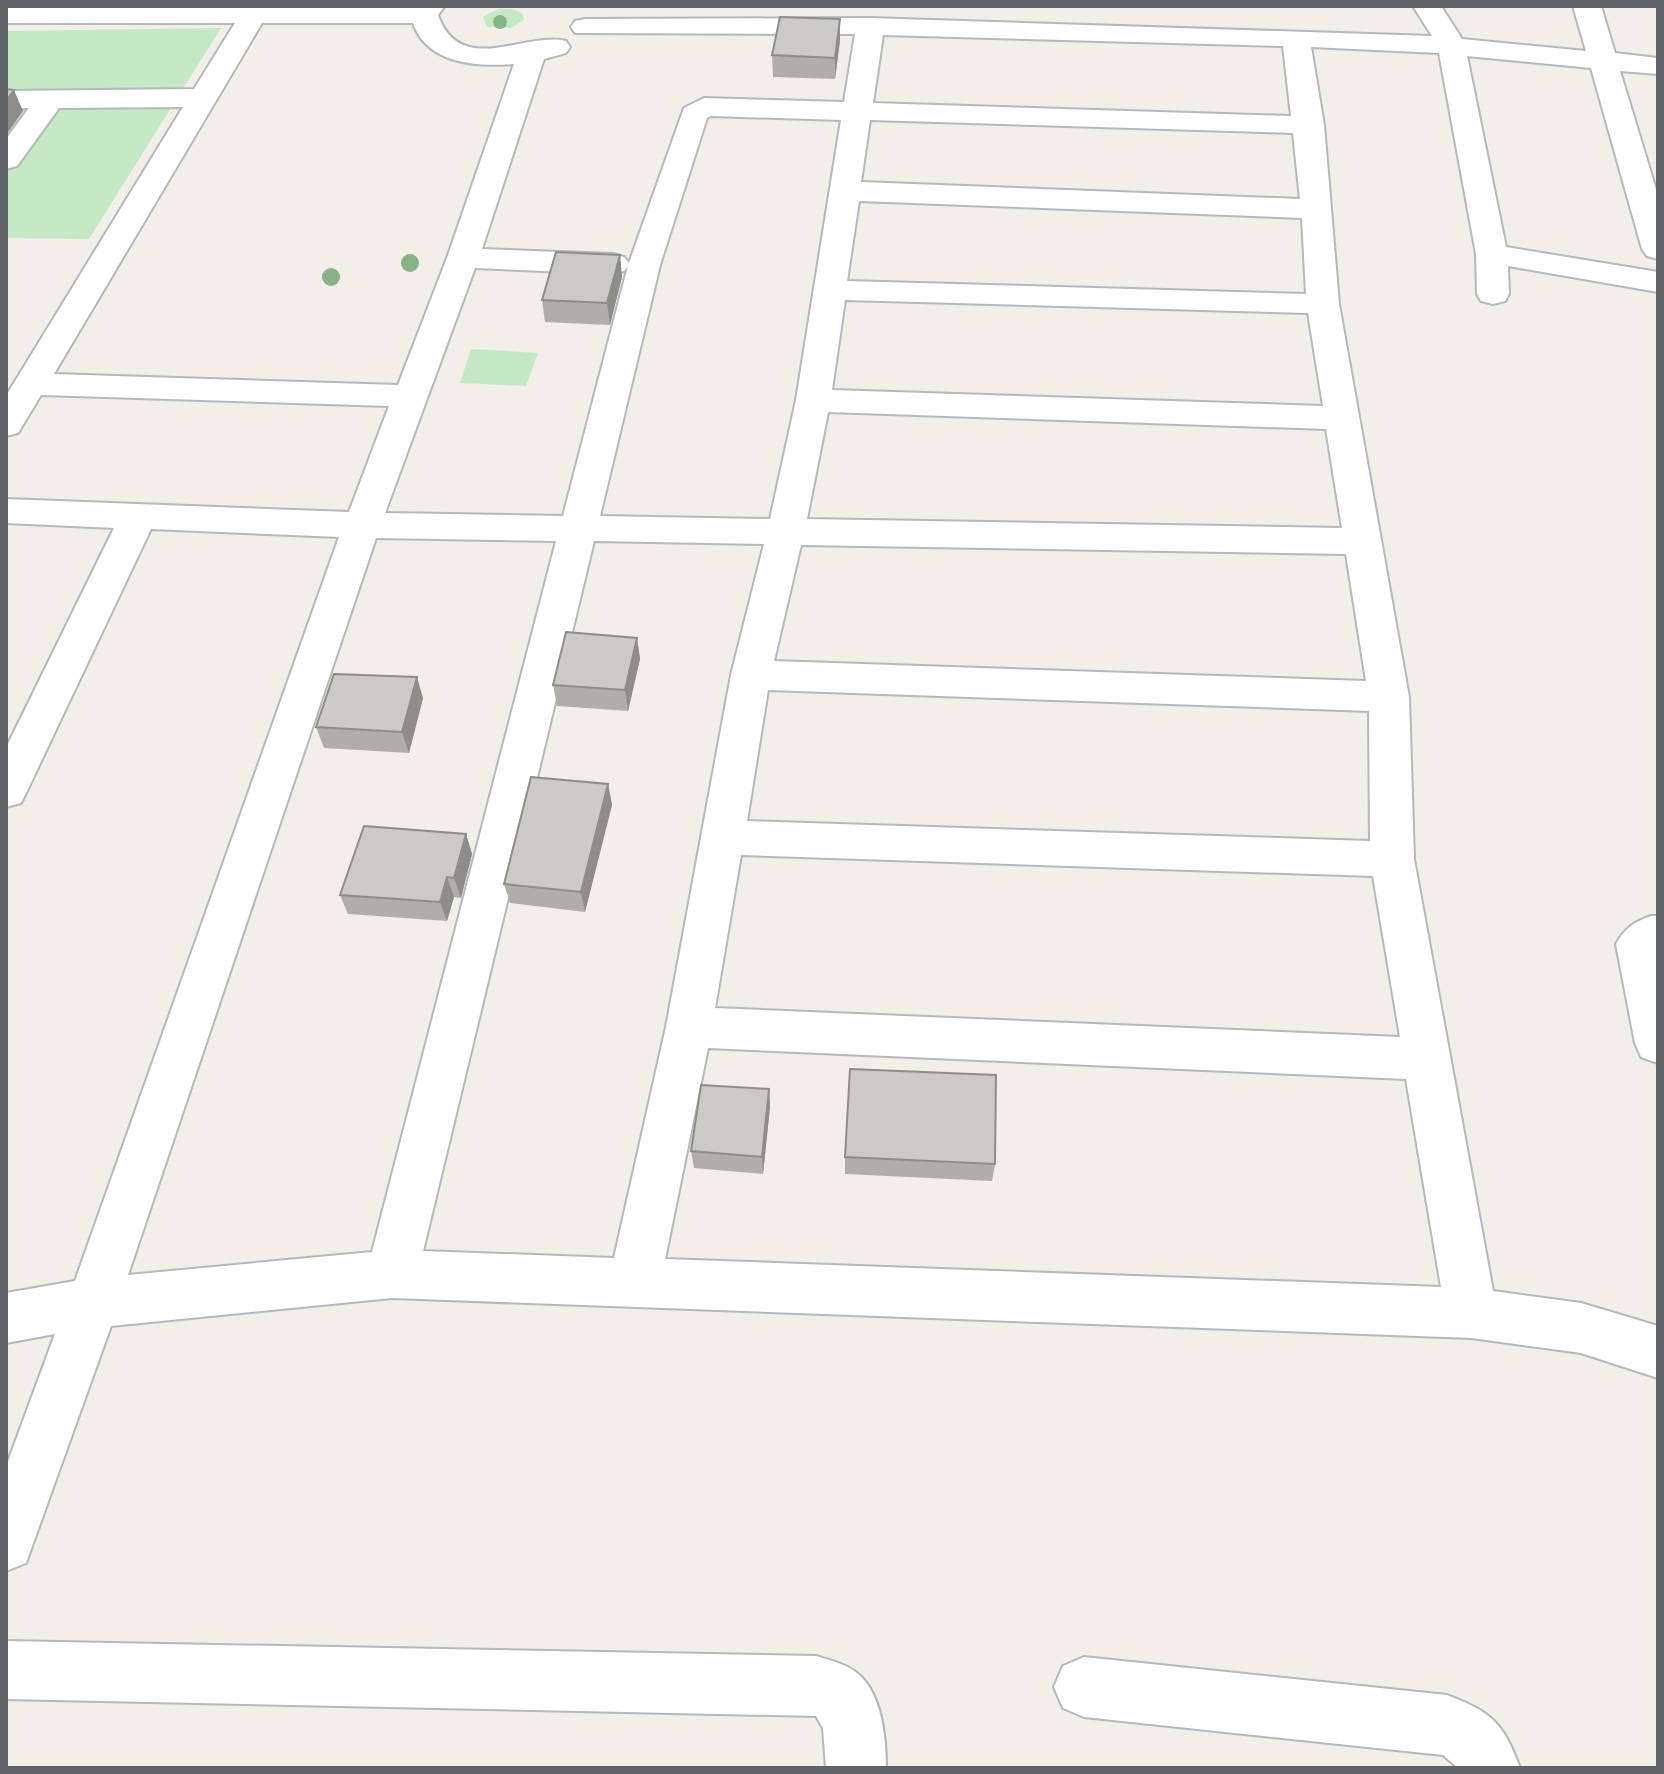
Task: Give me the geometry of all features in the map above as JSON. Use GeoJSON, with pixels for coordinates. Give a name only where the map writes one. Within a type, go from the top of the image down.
{"type":"FeatureCollection","features":[{"type":"Feature","properties":{"kind":"street"},"geometry":{"type":"LineString","coordinates":[[1427,6],[1451,44],[1492,254],[1493,294]]}},
{"type":"Feature","properties":{"kind":"street"},"geometry":{"type":"LineString","coordinates":[[1587,6],[1658,249]]}},
{"type":"Feature","properties":{"kind":"street"},"geometry":{"type":"LineString","coordinates":[[6,15],[427,10],[426,30],[437,43],[479,57],[531,54],[558,46],[587,17],[1451,44],[1658,66]]}},
{"type":"Feature","properties":{"kind":"street"},"geometry":{"type":"LineString","coordinates":[[6,425],[254,14]]}},
{"type":"Feature","properties":{"kind":"street"},"geometry":{"type":"LineString","coordinates":[[1241,14],[1284,38],[1309,125],[1323,304],[1389,697],[1392,859],[1424,1059],[1471,1313]]}},
{"type":"Feature","properties":{"kind":"street"},"geometry":{"type":"LineString","coordinates":[[634,1285],[689,1027],[751,675],[813,400],[870,26]]}},
{"type":"Feature","properties":{"kind":"street"},"geometry":{"type":"LineString","coordinates":[[6,1543],[93,1303],[362,525],[463,258],[531,54]]}},
{"type":"Feature","properties":{"kind":"street"},"geometry":{"type":"LineString","coordinates":[[6,100],[205,98]]}},
{"type":"Feature","properties":{"kind":"street"},"geometry":{"type":"LineString","coordinates":[[6,160],[49,101]]}},
{"type":"Feature","properties":{"kind":"street"},"geometry":{"type":"LineString","coordinates":[[392,1274],[644,265],[697,111],[716,107],[857,110],[1309,125]]}},
{"type":"Feature","properties":{"kind":"street"},"geometry":{"type":"LineString","coordinates":[[844,191],[1317,209]]}},
{"type":"Feature","properties":{"kind":"street"},"geometry":{"type":"LineString","coordinates":[[1492,254],[1658,282]]}},
{"type":"Feature","properties":{"kind":"street"},"geometry":{"type":"LineString","coordinates":[[463,258],[644,265]]}},
{"type":"Feature","properties":{"kind":"street"},"geometry":{"type":"LineString","coordinates":[[830,290],[1323,304]]}},
{"type":"Feature","properties":{"kind":"street"},"geometry":{"type":"LineString","coordinates":[[32,384],[410,396]]}},
{"type":"Feature","properties":{"kind":"street"},"geometry":{"type":"LineString","coordinates":[[813,400],[1343,418]]}},
{"type":"Feature","properties":{"kind":"street"},"geometry":{"type":"LineString","coordinates":[[6,511],[362,525],[578,526],[1363,541]]}},
{"type":"Feature","properties":{"kind":"street"},"geometry":{"type":"LineString","coordinates":[[6,791],[138,517]]}},
{"type":"Feature","properties":{"kind":"street"},"geometry":{"type":"LineString","coordinates":[[751,675],[1389,697]]}},
{"type":"Feature","properties":{"kind":"street"},"geometry":{"type":"LineString","coordinates":[[722,837],[1392,859]]}},
{"type":"Feature","properties":{"kind":"street"},"geometry":{"type":"LineString","coordinates":[[1658,935],[1651,935],[1639,944],[1658,1043]]}},
{"type":"Feature","properties":{"kind":"street"},"geometry":{"type":"LineString","coordinates":[[689,1027],[1424,1059]]}},
{"type":"Feature","properties":{"kind":"street"},"geometry":{"type":"LineString","coordinates":[[6,1318],[93,1303],[392,1274],[1471,1313],[1581,1328],[1658,1352]]}},
{"type":"Feature","properties":{"kind":"street"},"geometry":{"type":"LineString","coordinates":[[6,1670],[816,1686],[837,1693],[846,1708],[853,1729],[856,1768]]}},
{"type":"Feature","properties":{"kind":"street"},"geometry":{"type":"LineString","coordinates":[[1084,1687],[1447,1725],[1462,1730],[1478,1744],[1490,1768]]}},
{"type":"Feature","properties":{"kind":"green space"},"geometry":{"type":"Polygon","coordinates":[[[498,9],[522,13],[524,20],[511,28],[487,27],[483,17],[498,9]]]}},
{"type":"Feature","properties":{"kind":"green space"},"geometry":{"type":"Polygon","coordinates":[[[221,28],[89,239],[6,238],[6,31],[221,28]]]}},
{"type":"Feature","properties":{"kind":"green space"},"geometry":{"type":"Polygon","coordinates":[[[471,349],[538,353],[526,386],[460,383],[471,349]]]}},
{"type":"Feature","properties":{"kind":"building"},"geometry":{"type":"Polygon","coordinates":[[[780,17],[840,19],[835,58],[772,55],[780,17]]]}},
{"type":"Feature","properties":{"kind":"building"},"geometry":{"type":"Polygon","coordinates":[[[6,89],[14,90],[6,101],[6,89]]]}},
{"type":"Feature","properties":{"kind":"building"},"geometry":{"type":"Polygon","coordinates":[[[556,252],[620,255],[607,303],[542,300],[556,252]]]}},
{"type":"Feature","properties":{"kind":"building"},"geometry":{"type":"Polygon","coordinates":[[[566,632],[637,638],[625,690],[553,685],[566,632]]]}},
{"type":"Feature","properties":{"kind":"building"},"geometry":{"type":"Polygon","coordinates":[[[334,674],[417,677],[402,732],[316,727],[334,674]]]}},
{"type":"Feature","properties":{"kind":"building"},"geometry":{"type":"Polygon","coordinates":[[[531,777],[608,784],[581,892],[504,884],[531,777]]]}},
{"type":"Feature","properties":{"kind":"building"},"geometry":{"type":"Polygon","coordinates":[[[364,826],[466,834],[454,878],[447,877],[440,902],[340,895],[364,826]]]}},
{"type":"Feature","properties":{"kind":"building"},"geometry":{"type":"Polygon","coordinates":[[[850,1069],[996,1075],[995,1164],[845,1157],[850,1069]]]}},
{"type":"Feature","properties":{"kind":"building"},"geometry":{"type":"Polygon","coordinates":[[[701,1085],[769,1089],[762,1157],[691,1151],[701,1085]]]}}]}
